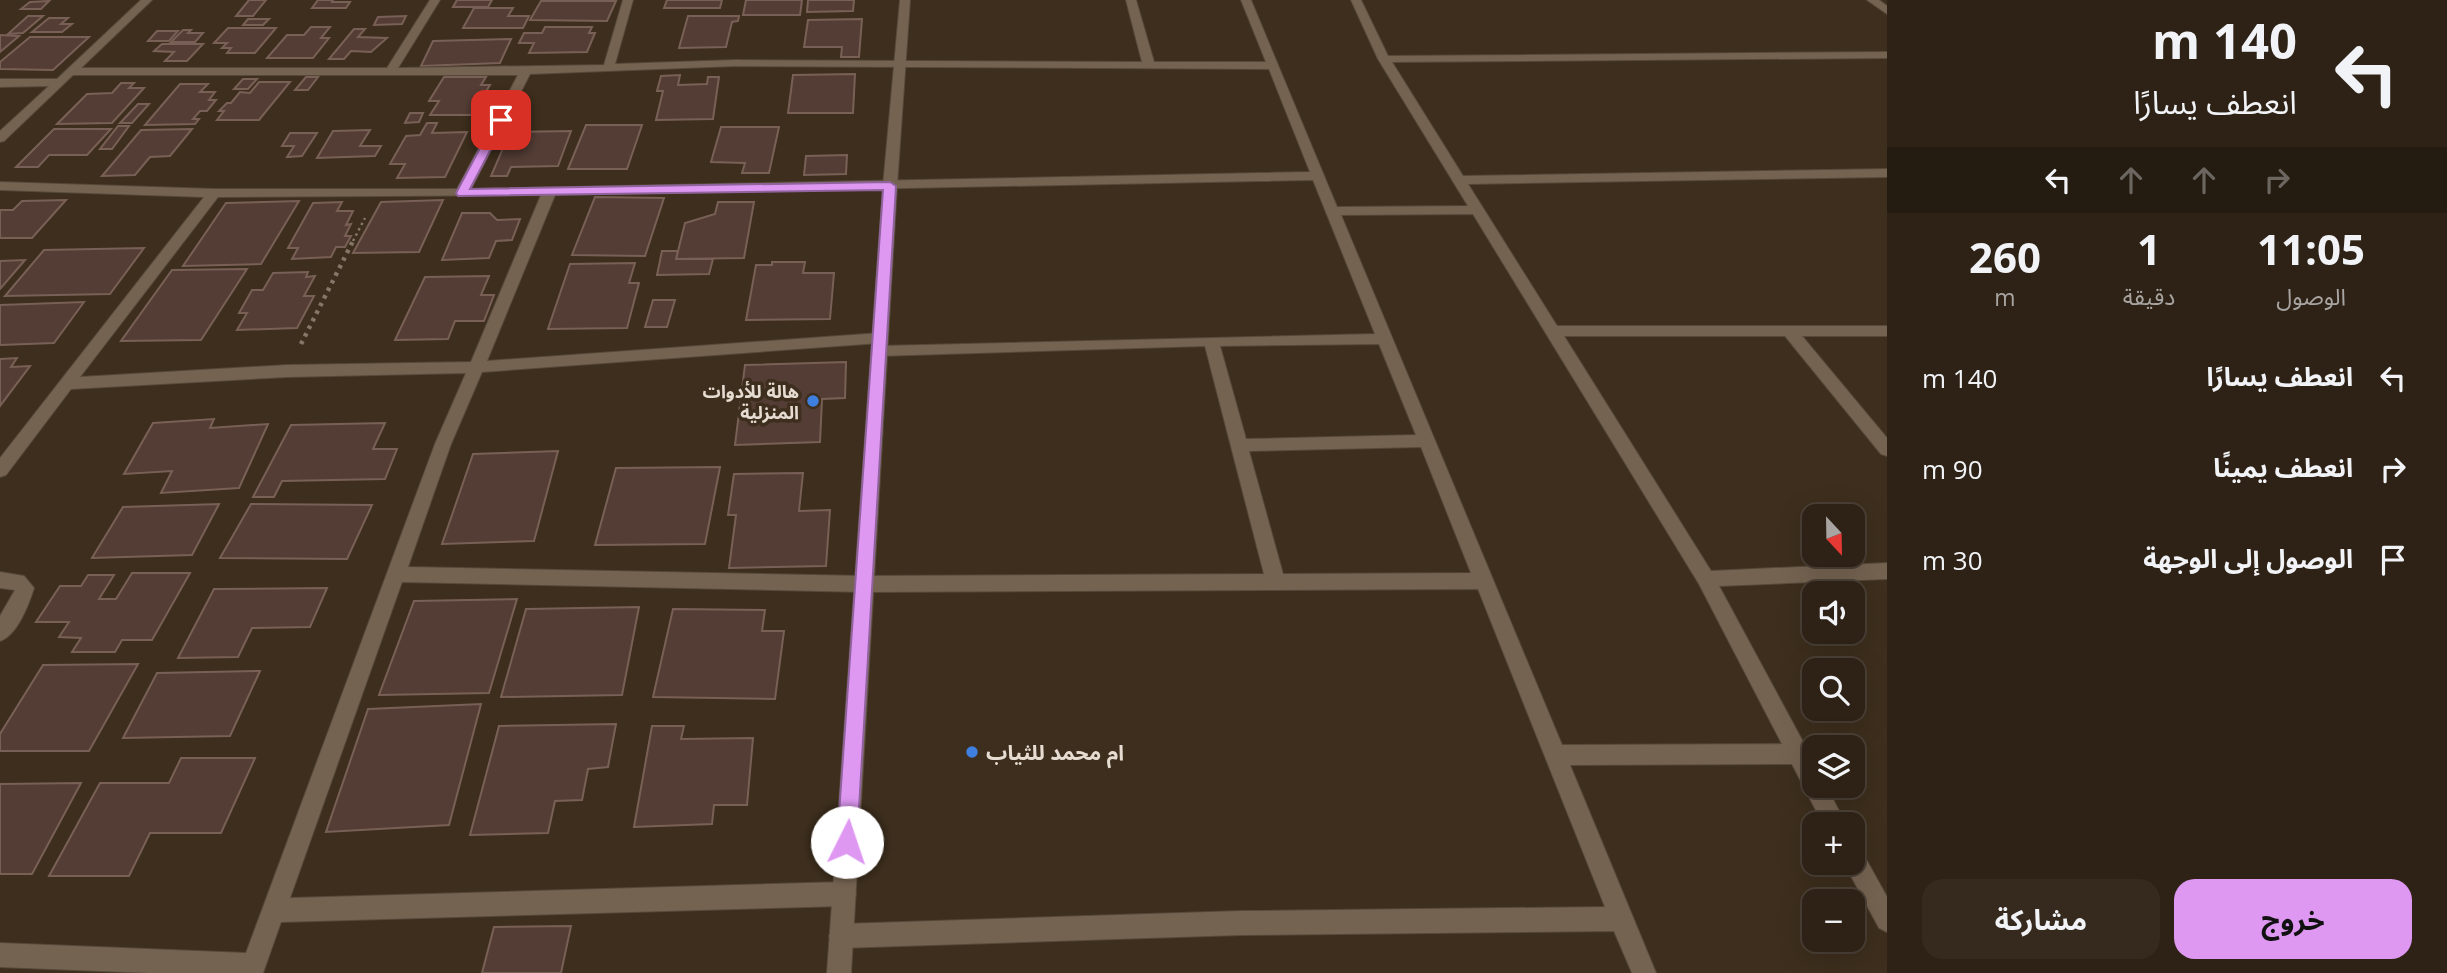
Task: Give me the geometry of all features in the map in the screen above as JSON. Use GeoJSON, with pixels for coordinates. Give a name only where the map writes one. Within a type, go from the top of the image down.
{"type":"FeatureCollection","features":[{"type":"Feature","properties":{"kind":"street"},"geometry":{"type":"LineString","coordinates":[[0,138],[147,0]]}},
{"type":"Feature","properties":{"kind":"street"},"geometry":{"type":"LineString","coordinates":[[391,70],[435,0]]}},
{"type":"Feature","properties":{"kind":"street"},"geometry":{"type":"LineString","coordinates":[[609,66],[628,0]]}},
{"type":"Feature","properties":{"kind":"street"},"geometry":{"type":"LineString","coordinates":[[839,973],[879,345],[905,0]]}},
{"type":"Feature","properties":{"kind":"street"},"geometry":{"type":"LineString","coordinates":[[1132,0],[1149,65]]}},
{"type":"Feature","properties":{"kind":"street"},"geometry":{"type":"LineString","coordinates":[[1246,0],[1644,973]]}},
{"type":"Feature","properties":{"kind":"street"},"geometry":{"type":"LineString","coordinates":[[1356,0],[1384,59],[1706,579],[1828,812]]}},
{"type":"Feature","properties":{"kind":"street"},"geometry":{"type":"LineString","coordinates":[[1872,0],[1887,11]]}},
{"type":"Feature","properties":{"kind":"street"},"geometry":{"type":"LineString","coordinates":[[1384,59],[1887,55]]}},
{"type":"Feature","properties":{"kind":"street"},"geometry":{"type":"LineString","coordinates":[[71,72],[526,71],[609,66],[901,64],[1273,66]]}},
{"type":"Feature","properties":{"kind":"street"},"geometry":{"type":"LineString","coordinates":[[462,193],[526,71]]}},
{"type":"Feature","properties":{"kind":"street"},"geometry":{"type":"LineString","coordinates":[[0,83],[60,82]]}},
{"type":"Feature","properties":{"kind":"street"},"geometry":{"type":"LineString","coordinates":[[1458,180],[1887,173]]}},
{"type":"Feature","properties":{"kind":"street"},"geometry":{"type":"LineString","coordinates":[[0,186],[214,193],[462,193],[1318,176]]}},
{"type":"Feature","properties":{"kind":"street"},"geometry":{"type":"LineString","coordinates":[[0,955],[253,969],[443,444],[550,190]]}},
{"type":"Feature","properties":{"kind":"street"},"geometry":{"type":"LineString","coordinates":[[0,470],[214,193]]}},
{"type":"Feature","properties":{"kind":"street"},"geometry":{"type":"LineString","coordinates":[[1332,211],[1478,210]]}},
{"type":"Feature","properties":{"kind":"street"},"geometry":{"type":"LineString","coordinates":[[1552,331],[1887,331]]}},
{"type":"Feature","properties":{"kind":"street"},"geometry":{"type":"LineString","coordinates":[[1789,331],[1887,450]]}},
{"type":"Feature","properties":{"kind":"street"},"geometry":{"type":"LineString","coordinates":[[65,384],[287,371],[477,367],[879,345],[1385,339]]}},
{"type":"Feature","properties":{"kind":"street"},"geometry":{"type":"LineString","coordinates":[[1211,341],[1276,583]]}},
{"type":"Feature","properties":{"kind":"street"},"geometry":{"type":"LineString","coordinates":[[1241,445],[1427,441]]}},
{"type":"Feature","properties":{"kind":"street"},"geometry":{"type":"LineString","coordinates":[[1706,579],[1887,571]]}},
{"type":"Feature","properties":{"kind":"street"},"geometry":{"type":"LineString","coordinates":[[395,574],[864,584],[1484,581]]}},
{"type":"Feature","properties":{"kind":"street"},"geometry":{"type":"LineString","coordinates":[[0,580],[17,581],[25,588],[21,600],[0,634]]}},
{"type":"Feature","properties":{"kind":"street"},"geometry":{"type":"LineString","coordinates":[[1555,755],[1796,754]]}},
{"type":"Feature","properties":{"kind":"street"},"geometry":{"type":"LineString","coordinates":[[1862,875],[1887,920]]}},
{"type":"Feature","properties":{"kind":"street"},"geometry":{"type":"LineString","coordinates":[[274,910],[844,894]]}},
{"type":"Feature","properties":{"kind":"street"},"geometry":{"type":"LineString","coordinates":[[841,936],[1241,923],[1621,919]]}},
{"type":"Feature","properties":{"kind":"path"},"geometry":{"type":"LineString","coordinates":[[287,371],[379,192]]}},
{"type":"Feature","properties":{"kind":"building"},"geometry":{"type":"Polygon","coordinates":[[[249,0],[266,0],[253,16],[236,16],[249,0]]]}},
{"type":"Feature","properties":{"kind":"building"},"geometry":{"type":"Polygon","coordinates":[[[318,0],[350,2],[346,8],[312,8],[318,0]]]}},
{"type":"Feature","properties":{"kind":"building"},"geometry":{"type":"Polygon","coordinates":[[[457,0],[492,0],[488,7],[453,7],[457,0]]]}},
{"type":"Feature","properties":{"kind":"building"},"geometry":{"type":"Polygon","coordinates":[[[667,0],[722,0],[720,8],[664,8],[667,0]]]}},
{"type":"Feature","properties":{"kind":"building"},"geometry":{"type":"Polygon","coordinates":[[[746,0],[802,0],[800,15],[743,15],[746,0]]]}},
{"type":"Feature","properties":{"kind":"building"},"geometry":{"type":"Polygon","coordinates":[[[808,0],[854,0],[853,11],[807,12],[808,0]]]}},
{"type":"Feature","properties":{"kind":"building"},"geometry":{"type":"Polygon","coordinates":[[[49,1],[41,9],[21,9],[30,2],[49,1]]]}},
{"type":"Feature","properties":{"kind":"building"},"geometry":{"type":"Polygon","coordinates":[[[541,1],[616,1],[607,21],[530,20],[541,1]]]}},
{"type":"Feature","properties":{"kind":"building"},"geometry":{"type":"Polygon","coordinates":[[[474,8],[513,8],[508,16],[529,16],[523,28],[463,28],[474,8]]]}},
{"type":"Feature","properties":{"kind":"building"},"geometry":{"type":"Polygon","coordinates":[[[28,16],[43,16],[23,33],[8,34],[28,16]]]}},
{"type":"Feature","properties":{"kind":"building"},"geometry":{"type":"Polygon","coordinates":[[[406,16],[402,24],[374,25],[378,17],[406,16]]]}},
{"type":"Feature","properties":{"kind":"building"},"geometry":{"type":"Polygon","coordinates":[[[688,16],[739,16],[738,21],[732,22],[726,47],[679,48],[688,16]]]}},
{"type":"Feature","properties":{"kind":"building"},"geometry":{"type":"Polygon","coordinates":[[[49,18],[68,18],[61,24],[72,24],[62,32],[32,32],[49,18]]]}},
{"type":"Feature","properties":{"kind":"building"},"geometry":{"type":"Polygon","coordinates":[[[248,19],[269,19],[263,25],[243,25],[248,19]]]}},
{"type":"Feature","properties":{"kind":"building"},"geometry":{"type":"Polygon","coordinates":[[[862,19],[859,57],[841,57],[842,47],[804,47],[808,20],[862,19]]]}},
{"type":"Feature","properties":{"kind":"building"},"geometry":{"type":"Polygon","coordinates":[[[311,27],[330,27],[321,38],[329,38],[313,58],[267,58],[287,35],[304,35],[311,27]]]}},
{"type":"Feature","properties":{"kind":"building"},"geometry":{"type":"Polygon","coordinates":[[[545,27],[592,27],[589,33],[595,33],[587,52],[529,53],[534,43],[519,43],[524,33],[542,33],[545,27]]]}},
{"type":"Feature","properties":{"kind":"building"},"geometry":{"type":"Polygon","coordinates":[[[228,28],[276,28],[255,53],[227,53],[231,48],[222,48],[227,43],[214,43],[228,28]]]}},
{"type":"Feature","properties":{"kind":"building"},"geometry":{"type":"Polygon","coordinates":[[[354,29],[365,29],[358,37],[387,38],[371,52],[351,51],[344,59],[329,59],[354,29]]]}},
{"type":"Feature","properties":{"kind":"building"},"geometry":{"type":"Polygon","coordinates":[[[183,30],[191,30],[188,33],[203,33],[195,42],[171,42],[183,30]]]}},
{"type":"Feature","properties":{"kind":"building"},"geometry":{"type":"Polygon","coordinates":[[[157,31],[178,31],[169,41],[148,41],[157,31]]]}},
{"type":"Feature","properties":{"kind":"building"},"geometry":{"type":"Polygon","coordinates":[[[0,35],[19,36],[0,52],[0,35]]]}},
{"type":"Feature","properties":{"kind":"building"},"geometry":{"type":"Polygon","coordinates":[[[30,37],[89,37],[53,70],[0,69],[0,62],[30,37]]]}},
{"type":"Feature","properties":{"kind":"building"},"geometry":{"type":"Polygon","coordinates":[[[511,39],[500,63],[421,66],[433,41],[511,39]]]}},
{"type":"Feature","properties":{"kind":"building"},"geometry":{"type":"Polygon","coordinates":[[[162,44],[203,44],[187,61],[165,61],[174,52],[154,51],[162,44]]]}},
{"type":"Feature","properties":{"kind":"building"},"geometry":{"type":"Polygon","coordinates":[[[855,74],[853,113],[788,113],[793,75],[855,74]]]}},
{"type":"Feature","properties":{"kind":"building"},"geometry":{"type":"Polygon","coordinates":[[[680,75],[678,85],[707,84],[708,77],[719,77],[713,119],[656,120],[663,91],[657,91],[661,76],[680,75]]]}},
{"type":"Feature","properties":{"kind":"building"},"geometry":{"type":"Polygon","coordinates":[[[306,77],[318,77],[308,90],[295,90],[306,77]]]}},
{"type":"Feature","properties":{"kind":"building"},"geometry":{"type":"Polygon","coordinates":[[[444,77],[486,77],[481,85],[490,85],[485,93],[494,93],[482,115],[430,115],[439,101],[429,101],[444,77]]]}},
{"type":"Feature","properties":{"kind":"building"},"geometry":{"type":"Polygon","coordinates":[[[243,79],[257,79],[248,89],[234,89],[243,79]]]}},
{"type":"Feature","properties":{"kind":"building"},"geometry":{"type":"Polygon","coordinates":[[[259,82],[290,82],[259,120],[217,120],[224,111],[219,111],[227,103],[231,103],[240,92],[250,93],[259,82]]]}},
{"type":"Feature","properties":{"kind":"building"},"geometry":{"type":"Polygon","coordinates":[[[121,83],[134,83],[129,88],[144,88],[112,123],[57,124],[87,94],[112,93],[121,83]]]}},
{"type":"Feature","properties":{"kind":"building"},"geometry":{"type":"Polygon","coordinates":[[[180,84],[208,84],[200,92],[215,92],[209,100],[216,100],[207,111],[200,111],[193,119],[199,119],[195,124],[145,125],[180,84]]]}},
{"type":"Feature","properties":{"kind":"building"},"geometry":{"type":"Polygon","coordinates":[[[138,104],[149,104],[132,123],[120,123],[138,104]]]}},
{"type":"Feature","properties":{"kind":"building"},"geometry":{"type":"Polygon","coordinates":[[[410,113],[423,113],[419,122],[405,123],[410,113]]]}},
{"type":"Feature","properties":{"kind":"building"},"geometry":{"type":"Polygon","coordinates":[[[427,123],[437,123],[432,133],[467,132],[445,177],[397,178],[405,164],[390,164],[406,136],[420,135],[427,123]]]}},
{"type":"Feature","properties":{"kind":"building"},"geometry":{"type":"Polygon","coordinates":[[[586,125],[642,125],[627,169],[568,169],[586,125]]]}},
{"type":"Feature","properties":{"kind":"building"},"geometry":{"type":"Polygon","coordinates":[[[118,126],[129,126],[112,149],[100,149],[118,126]]]}},
{"type":"Feature","properties":{"kind":"building"},"geometry":{"type":"Polygon","coordinates":[[[721,127],[779,127],[769,173],[742,173],[745,163],[711,162],[721,127]]]}},
{"type":"Feature","properties":{"kind":"building"},"geometry":{"type":"Polygon","coordinates":[[[54,129],[111,129],[87,155],[49,155],[38,167],[16,167],[54,129]]]}},
{"type":"Feature","properties":{"kind":"building"},"geometry":{"type":"Polygon","coordinates":[[[192,129],[170,156],[150,157],[135,175],[102,176],[141,130],[192,129]]]}},
{"type":"Feature","properties":{"kind":"building"},"geometry":{"type":"Polygon","coordinates":[[[370,130],[360,146],[381,146],[375,156],[317,158],[333,131],[370,130]]]}},
{"type":"Feature","properties":{"kind":"building"},"geometry":{"type":"Polygon","coordinates":[[[571,131],[558,166],[511,167],[507,176],[491,176],[510,132],[571,131]]]}},
{"type":"Feature","properties":{"kind":"building"},"geometry":{"type":"Polygon","coordinates":[[[290,133],[317,133],[302,156],[287,157],[294,146],[282,146],[290,133]]]}},
{"type":"Feature","properties":{"kind":"building"},"geometry":{"type":"Polygon","coordinates":[[[847,155],[846,174],[804,175],[806,156],[847,155]]]}},
{"type":"Feature","properties":{"kind":"building"},"geometry":{"type":"Polygon","coordinates":[[[595,197],[664,198],[645,256],[572,255],[595,197]]]}},
{"type":"Feature","properties":{"kind":"building"},"geometry":{"type":"Polygon","coordinates":[[[66,200],[32,238],[0,238],[0,210],[13,210],[22,201],[66,200]]]}},
{"type":"Feature","properties":{"kind":"building"},"geometry":{"type":"Polygon","coordinates":[[[443,200],[419,252],[353,253],[381,202],[443,200]]]}},
{"type":"Feature","properties":{"kind":"building"},"geometry":{"type":"Polygon","coordinates":[[[299,201],[261,264],[183,266],[226,203],[299,201]]]}},
{"type":"Feature","properties":{"kind":"building"},"geometry":{"type":"Polygon","coordinates":[[[342,202],[337,211],[353,211],[346,225],[351,224],[345,236],[351,236],[345,247],[336,247],[331,257],[292,259],[298,248],[288,248],[313,203],[342,202]]]}},
{"type":"Feature","properties":{"kind":"building"},"geometry":{"type":"Polygon","coordinates":[[[718,202],[754,202],[744,258],[676,259],[685,223],[715,214],[718,202]]]}},
{"type":"Feature","properties":{"kind":"building"},"geometry":{"type":"Polygon","coordinates":[[[462,213],[490,213],[497,220],[520,219],[512,240],[496,241],[489,258],[442,260],[462,213]]]}},
{"type":"Feature","properties":{"kind":"building"},"geometry":{"type":"Polygon","coordinates":[[[144,248],[110,294],[5,296],[44,250],[144,248]]]}},
{"type":"Feature","properties":{"kind":"building"},"geometry":{"type":"Polygon","coordinates":[[[662,251],[678,251],[676,259],[713,259],[709,274],[657,275],[662,251]]]}},
{"type":"Feature","properties":{"kind":"building"},"geometry":{"type":"Polygon","coordinates":[[[25,260],[0,289],[0,261],[25,260]]]}},
{"type":"Feature","properties":{"kind":"building"},"geometry":{"type":"Polygon","coordinates":[[[772,262],[805,262],[803,273],[834,273],[830,319],[746,320],[756,265],[772,265],[772,262]]]}},
{"type":"Feature","properties":{"kind":"building"},"geometry":{"type":"Polygon","coordinates":[[[635,263],[629,283],[639,283],[627,328],[548,329],[570,264],[635,263]]]}},
{"type":"Feature","properties":{"kind":"building"},"geometry":{"type":"Polygon","coordinates":[[[247,269],[201,340],[121,341],[172,270],[247,269]]]}},
{"type":"Feature","properties":{"kind":"building"},"geometry":{"type":"Polygon","coordinates":[[[308,272],[306,277],[315,276],[304,296],[314,296],[297,328],[237,330],[247,313],[239,313],[252,290],[263,290],[273,273],[308,272]]]}},
{"type":"Feature","properties":{"kind":"building"},"geometry":{"type":"Polygon","coordinates":[[[489,276],[481,295],[494,295],[484,321],[455,321],[448,339],[395,340],[425,277],[489,276]]]}},
{"type":"Feature","properties":{"kind":"building"},"geometry":{"type":"Polygon","coordinates":[[[653,300],[675,300],[667,327],[645,327],[653,300]]]}},
{"type":"Feature","properties":{"kind":"building"},"geometry":{"type":"Polygon","coordinates":[[[84,302],[54,343],[0,345],[0,305],[84,302]]]}},
{"type":"Feature","properties":{"kind":"building"},"geometry":{"type":"Polygon","coordinates":[[[17,358],[11,367],[30,366],[0,406],[0,359],[17,358]]]}},
{"type":"Feature","properties":{"kind":"building"},"geometry":{"type":"Polygon","coordinates":[[[846,362],[845,398],[822,399],[820,442],[735,445],[745,365],[846,362]]]}},
{"type":"Feature","properties":{"kind":"building"},"geometry":{"type":"Polygon","coordinates":[[[214,419],[210,428],[268,424],[239,488],[161,493],[172,471],[124,474],[153,423],[214,419]]]}},
{"type":"Feature","properties":{"kind":"building"},"geometry":{"type":"Polygon","coordinates":[[[385,423],[373,449],[397,449],[385,479],[282,481],[274,497],[253,497],[291,425],[385,423]]]}},
{"type":"Feature","properties":{"kind":"building"},"geometry":{"type":"Polygon","coordinates":[[[558,451],[534,541],[442,544],[473,454],[558,451]]]}},
{"type":"Feature","properties":{"kind":"building"},"geometry":{"type":"Polygon","coordinates":[[[720,467],[705,544],[595,545],[616,468],[720,467]]]}},
{"type":"Feature","properties":{"kind":"building"},"geometry":{"type":"Polygon","coordinates":[[[803,473],[799,511],[830,510],[826,566],[729,568],[736,515],[728,515],[734,474],[803,473]]]}},
{"type":"Feature","properties":{"kind":"building"},"geometry":{"type":"Polygon","coordinates":[[[219,504],[192,555],[92,558],[123,507],[219,504]]]}},
{"type":"Feature","properties":{"kind":"building"},"geometry":{"type":"Polygon","coordinates":[[[251,504],[372,505],[347,559],[220,558],[251,504]]]}},
{"type":"Feature","properties":{"kind":"building"},"geometry":{"type":"Polygon","coordinates":[[[132,573],[190,573],[152,640],[122,640],[115,652],[72,652],[81,638],[59,637],[69,622],[36,622],[60,586],[81,586],[88,575],[114,575],[99,599],[116,599],[132,573]]]}},
{"type":"Feature","properties":{"kind":"building"},"geometry":{"type":"Polygon","coordinates":[[[327,588],[310,627],[252,628],[238,657],[178,658],[214,589],[327,588]]]}},
{"type":"Feature","properties":{"kind":"building"},"geometry":{"type":"Polygon","coordinates":[[[517,599],[489,693],[379,695],[414,601],[517,599]]]}},
{"type":"Feature","properties":{"kind":"building"},"geometry":{"type":"Polygon","coordinates":[[[639,607],[622,695],[501,697],[526,609],[639,607]]]}},
{"type":"Feature","properties":{"kind":"building"},"geometry":{"type":"Polygon","coordinates":[[[673,609],[765,610],[762,631],[784,631],[775,699],[653,697],[673,609]]]}},
{"type":"Feature","properties":{"kind":"building"},"geometry":{"type":"Polygon","coordinates":[[[138,664],[89,751],[0,751],[0,734],[43,665],[138,664]]]}},
{"type":"Feature","properties":{"kind":"building"},"geometry":{"type":"Polygon","coordinates":[[[260,671],[230,736],[123,738],[157,673],[260,671]]]}},
{"type":"Feature","properties":{"kind":"building"},"geometry":{"type":"Polygon","coordinates":[[[481,704],[449,825],[326,832],[368,709],[481,704]]]}},
{"type":"Feature","properties":{"kind":"building"},"geometry":{"type":"Polygon","coordinates":[[[616,724],[608,767],[588,769],[582,800],[555,801],[548,833],[470,835],[499,726],[616,724]]]}},
{"type":"Feature","properties":{"kind":"building"},"geometry":{"type":"Polygon","coordinates":[[[652,726],[684,726],[681,739],[753,738],[747,805],[714,805],[712,824],[634,827],[652,726]]]}},
{"type":"Feature","properties":{"kind":"building"},"geometry":{"type":"Polygon","coordinates":[[[181,758],[255,758],[221,833],[150,833],[129,876],[49,876],[100,783],[169,783],[181,758]]]}},
{"type":"Feature","properties":{"kind":"building"},"geometry":{"type":"Polygon","coordinates":[[[81,783],[32,874],[0,874],[0,784],[81,783]]]}},
{"type":"Feature","properties":{"kind":"building"},"geometry":{"type":"Polygon","coordinates":[[[571,926],[561,973],[482,973],[494,927],[571,926]]]}},
{"type":"Feature","properties":{"kind":"place","name":"هالة للأدوات المنزلية"},"geometry":{"type":"Point","coordinates":[813,401]}},
{"type":"Feature","properties":{"kind":"place","name":"ام محمد للثياب"},"geometry":{"type":"Point","coordinates":[972,752]}},
{"type":"Feature","properties":{"kind":"route"},"geometry":{"type":"LineString","coordinates":[[501,120],[462,193],[890,186],[847,842]]}}]}
